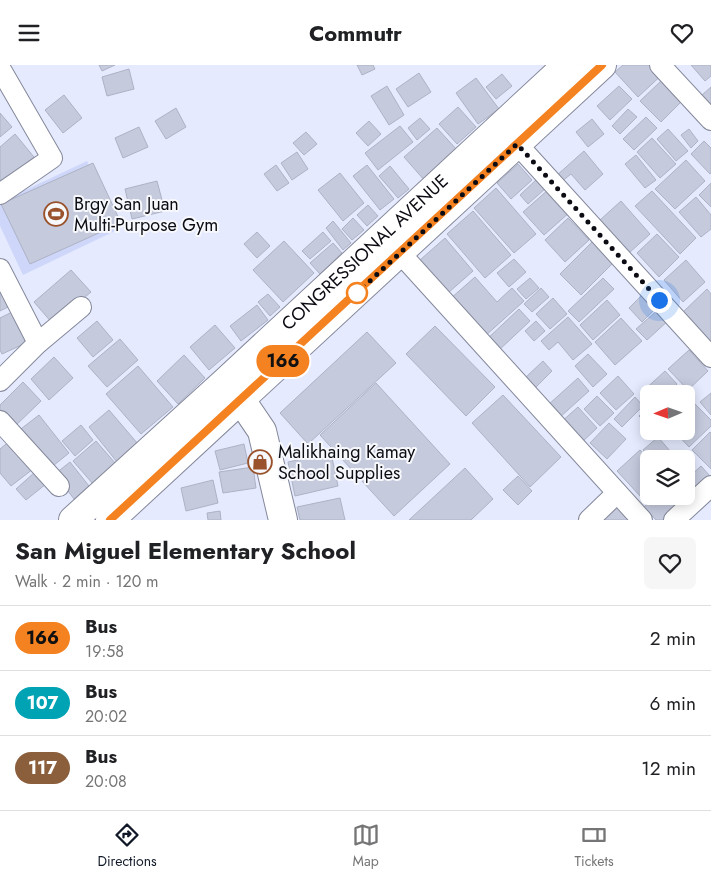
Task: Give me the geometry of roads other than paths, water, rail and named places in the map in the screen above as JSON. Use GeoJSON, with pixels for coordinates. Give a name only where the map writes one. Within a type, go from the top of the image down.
{"type":"FeatureCollection","features":[{"type":"Feature","properties":{"kind":"main road","name":"CONGRESSIONAL AVENUE"},"geometry":{"type":"LineString","coordinates":[[110,520],[233,391],[567,65]]}},
{"type":"Feature","properties":{"kind":"main road","name":"CONGRESSIONAL AVENUE"},"geometry":{"type":"LineString","coordinates":[[73,520],[400,253],[602,65]]}},
{"type":"Feature","properties":{"kind":"main road"},"geometry":{"type":"LineString","coordinates":[[233,391],[262,431],[282,520]]}},
{"type":"Feature","properties":{"kind":"street"},"geometry":{"type":"LineString","coordinates":[[660,65],[711,120]]}},
{"type":"Feature","properties":{"kind":"street"},"geometry":{"type":"LineString","coordinates":[[0,194],[52,158],[2,75]]}},
{"type":"Feature","properties":{"kind":"street"},"geometry":{"type":"LineString","coordinates":[[517,144],[711,357]]}},
{"type":"Feature","properties":{"kind":"street"},"geometry":{"type":"LineString","coordinates":[[400,253],[642,520]]}},
{"type":"Feature","properties":{"kind":"street"},"geometry":{"type":"LineString","coordinates":[[0,269],[38,343]]}},
{"type":"Feature","properties":{"kind":"street"},"geometry":{"type":"LineString","coordinates":[[0,381],[38,343],[81,307]]}},
{"type":"Feature","properties":{"kind":"street"},"geometry":{"type":"LineString","coordinates":[[0,421],[59,486]]}},
{"type":"Feature","properties":{"kind":"street"},"geometry":{"type":"LineString","coordinates":[[674,520],[711,486]]}},
{"type":"Feature","properties":{"kind":"street"},"geometry":{"type":"LineString","coordinates":[[589,520],[618,493]]}},
{"type":"Feature","properties":{"kind":"place","name":"Brgy San Juan Multi-Purpose Gym"},"geometry":{"type":"Point","coordinates":[56,214]}},
{"type":"Feature","properties":{"kind":"place","name":"Malikhaing Kamay School Supplies"},"geometry":{"type":"Point","coordinates":[260,462]}}]}
